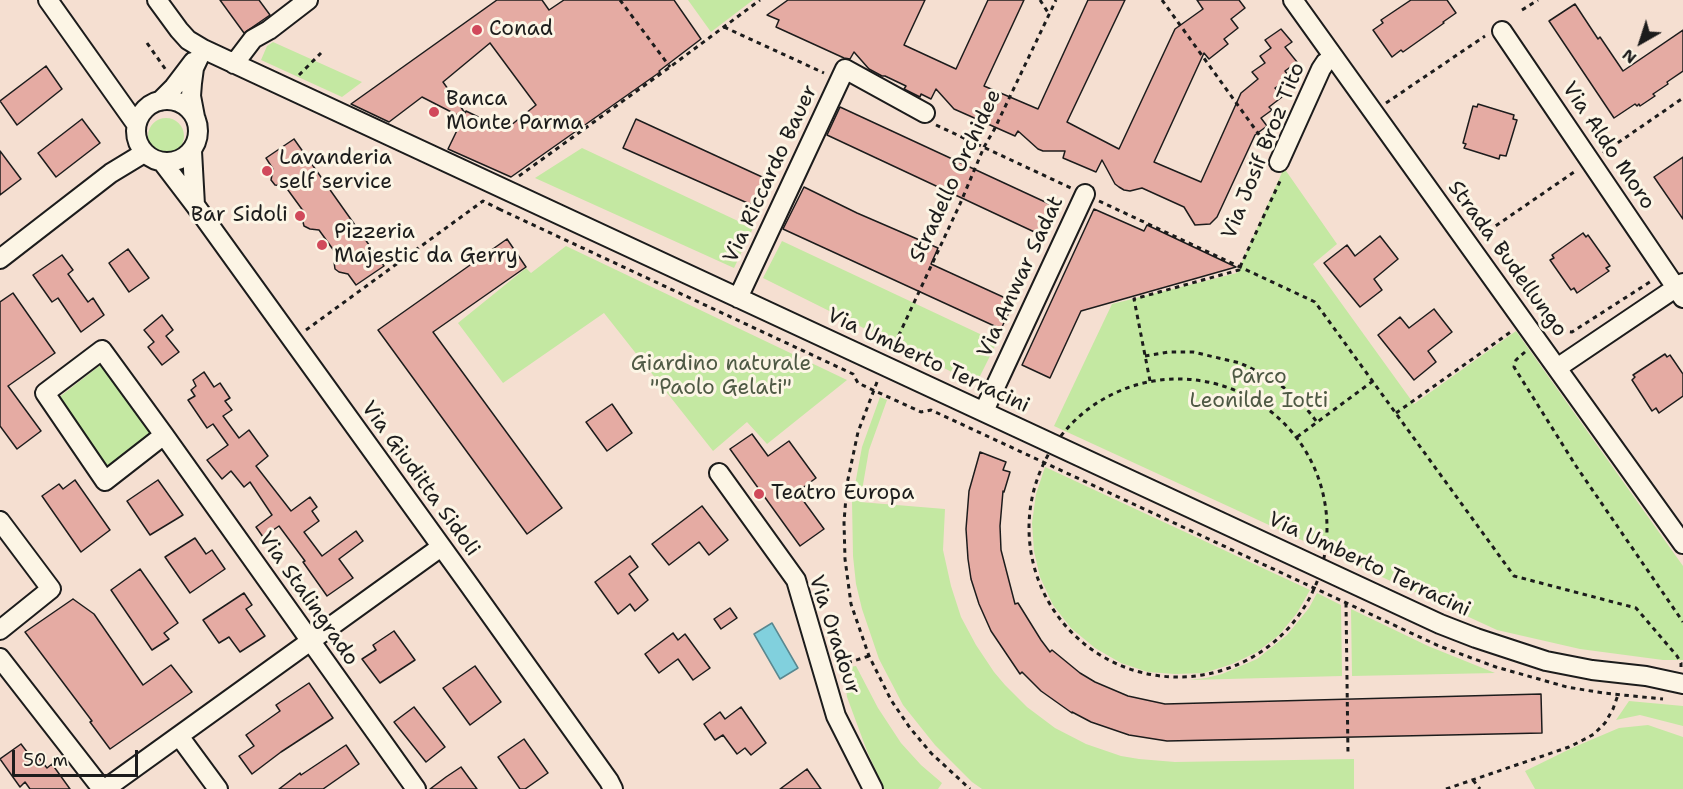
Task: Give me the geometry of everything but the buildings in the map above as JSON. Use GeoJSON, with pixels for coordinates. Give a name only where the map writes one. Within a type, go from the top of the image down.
{"type":"FeatureCollection","features":[{"type":"Feature","properties":{"kind":"street"},"geometry":{"type":"LineString","coordinates":[[48,0],[136,124]]}},
{"type":"Feature","properties":{"kind":"street"},"geometry":{"type":"LineString","coordinates":[[156,0],[179,30],[203,49]]}},
{"type":"Feature","properties":{"kind":"street"},"geometry":{"type":"LineString","coordinates":[[234,64],[253,39],[269,30],[308,0]]}},
{"type":"Feature","properties":{"kind":"street","name":"Strada Budellungo"},"geometry":{"type":"LineString","coordinates":[[1293,0],[1683,544]]}},
{"type":"Feature","properties":{"kind":"street","name":"Via Aldo Moro"},"geometry":{"type":"LineString","coordinates":[[1494,33],[1666,272],[1681,289]]}},
{"type":"Feature","properties":{"kind":"street"},"geometry":{"type":"LineString","coordinates":[[0,260],[111,172],[144,153],[135,135],[140,115],[174,87],[203,49]]}},
{"type":"Feature","properties":{"kind":"street"},"geometry":{"type":"LineString","coordinates":[[163,163],[184,158],[192,151],[196,143],[198,125],[191,96],[194,68],[203,49]]}},
{"type":"Feature","properties":{"kind":"street","name":"Via Umberto Terracini"},"geometry":{"type":"LineString","coordinates":[[203,49],[1440,624],[1520,654],[1571,666],[1646,676],[1682,670]]}},
{"type":"Feature","properties":{"kind":"street","name":"Via Josif Broz Tito"},"geometry":{"type":"LineString","coordinates":[[1279,162],[1321,69],[1334,57]]}},
{"type":"Feature","properties":{"kind":"street","name":"Via Riccardo Bauer"},"geometry":{"type":"LineString","coordinates":[[738,297],[845,69],[925,113]]}},
{"type":"Feature","properties":{"kind":"street"},"geometry":{"type":"LineString","coordinates":[[109,86],[153,104],[176,101],[183,104],[195,117]]}},
{"type":"Feature","properties":{"kind":"street"},"geometry":{"type":"LineString","coordinates":[[192,151],[195,205]]}},
{"type":"Feature","properties":{"kind":"street","name":"Via Giuditta Sidoli"},"geometry":{"type":"LineString","coordinates":[[144,153],[153,160],[163,163],[195,205],[614,786]]}},
{"type":"Feature","properties":{"kind":"street","name":"Via Anwar Sadat"},"geometry":{"type":"LineString","coordinates":[[984,411],[1085,194]]}},
{"type":"Feature","properties":{"kind":"street"},"geometry":{"type":"LineString","coordinates":[[1557,368],[1681,289]]}},
{"type":"Feature","properties":{"kind":"street","name":"Via Stalingrado"},"geometry":{"type":"LineString","coordinates":[[165,435],[105,481],[45,393],[102,350],[165,435],[416,789]]}},
{"type":"Feature","properties":{"kind":"street","name":"Via Oradour"},"geometry":{"type":"LineString","coordinates":[[719,474],[796,580],[836,716],[873,789]]}},
{"type":"Feature","properties":{"kind":"street"},"geometry":{"type":"LineString","coordinates":[[0,521],[51,589],[0,630]]}},
{"type":"Feature","properties":{"kind":"street"},"geometry":{"type":"LineString","coordinates":[[0,658],[104,789],[441,547]]}},
{"type":"Feature","properties":{"kind":"street"},"geometry":{"type":"LineString","coordinates":[[179,736],[218,789]]}},
{"type":"Feature","properties":{"kind":"path"},"geometry":{"type":"LineString","coordinates":[[620,0],[670,67]]}},
{"type":"Feature","properties":{"kind":"path"},"geometry":{"type":"LineString","coordinates":[[292,340],[483,201],[499,209],[515,178],[760,0]]}},
{"type":"Feature","properties":{"kind":"path"},"geometry":{"type":"LineString","coordinates":[[1040,0],[1049,14]]}},
{"type":"Feature","properties":{"kind":"path","name":"Stradello Orchidee"},"geometry":{"type":"LineString","coordinates":[[969,789],[931,753],[910,728],[891,700],[869,656],[848,588],[844,522],[849,467],[864,415],[885,366],[984,147],[1056,0]]}},
{"type":"Feature","properties":{"kind":"path"},"geometry":{"type":"LineString","coordinates":[[1162,0],[1279,162]]}},
{"type":"Feature","properties":{"kind":"path"},"geometry":{"type":"LineString","coordinates":[[1522,10],[1538,0]]}},
{"type":"Feature","properties":{"kind":"path"},"geometry":{"type":"LineString","coordinates":[[1374,112],[1494,33]]}},
{"type":"Feature","properties":{"kind":"path","name":"Via Josif Broz Tito"},"geometry":{"type":"LineString","coordinates":[[1240,267],[1284,173],[1279,162]]}},
{"type":"Feature","properties":{"kind":"path"},"geometry":{"type":"LineString","coordinates":[[1150,381],[1134,299],[1239,270],[1240,267],[1315,302],[1514,576],[1636,608],[1677,656],[1682,670]]}},
{"type":"Feature","properties":{"kind":"path"},"geometry":{"type":"LineString","coordinates":[[1547,326],[1553,331],[1572,332],[1666,272]]}},
{"type":"Feature","properties":{"kind":"path"},"geometry":{"type":"LineString","coordinates":[[1396,413],[1524,322]]}},
{"type":"Feature","properties":{"kind":"path"},"geometry":{"type":"LineString","coordinates":[[1530,348],[1516,360],[1514,367],[1576,466],[1683,622]]}},
{"type":"Feature","properties":{"kind":"path"},"geometry":{"type":"LineString","coordinates":[[1145,356],[1193,352],[1240,363],[1283,387],[1317,422]]}},
{"type":"Feature","properties":{"kind":"path"},"geometry":{"type":"LineString","coordinates":[[1179,378],[1202,380],[1246,394],[1283,421],[1297,437],[1320,478],[1326,500],[1327,546],[1315,589],[1304,610],[1273,644],[1254,657],[1212,674],[1166,677],[1126,668],[1107,659],[1089,648],[1060,619],[1048,602],[1033,563],[1029,543],[1031,501],[1036,481],[1054,444],[1066,428],[1082,413],[1117,391],[1150,381],[1179,378]]}},
{"type":"Feature","properties":{"kind":"path"},"geometry":{"type":"LineString","coordinates":[[1297,437],[1372,381]]}},
{"type":"Feature","properties":{"kind":"path"},"geometry":{"type":"LineString","coordinates":[[1346,603],[1348,755]]}},
{"type":"Feature","properties":{"kind":"path"},"geometry":{"type":"LineString","coordinates":[[1446,789],[1569,747],[1587,738],[1605,723],[1618,695]]}},
{"type":"Feature","properties":{"kind":"path"},"geometry":{"type":"LineString","coordinates":[[1473,780],[1480,789]]}},
{"type":"Feature","properties":{"kind":"green space"},"geometry":{"type":"Polygon","coordinates":[[[688,0],[753,0],[711,32],[688,0]]]}},
{"type":"Feature","properties":{"kind":"green space"},"geometry":{"type":"Polygon","coordinates":[[[273,42],[362,82],[342,97],[261,60],[267,46],[273,42]]]}},
{"type":"Feature","properties":{"kind":"green space"},"geometry":{"type":"Polygon","coordinates":[[[166,118],[179,123],[184,136],[179,149],[166,154],[153,149],[148,136],[153,123],[166,118]]]}},
{"type":"Feature","properties":{"kind":"green space"},"geometry":{"type":"Polygon","coordinates":[[[582,148],[753,228],[734,268],[535,178],[582,148]]]}},
{"type":"Feature","properties":{"kind":"green space","name":"Parco Leonilde Iotti"},"geometry":{"type":"Polygon","coordinates":[[[1284,168],[1337,244],[1313,264],[1414,404],[1516,331],[1683,566],[1683,660],[1663,660],[1580,649],[1497,630],[1054,426],[1112,304],[1237,273],[1284,168]]]}},
{"type":"Feature","properties":{"kind":"green space"},"geometry":{"type":"Polygon","coordinates":[[[782,241],[997,342],[976,384],[763,278],[782,241]]]}},
{"type":"Feature","properties":{"kind":"green space","name":"Giardino naturale \"Paolo Gelati\""},"geometry":{"type":"Polygon","coordinates":[[[566,246],[847,380],[767,444],[747,422],[713,451],[604,313],[503,383],[458,323],[526,268],[531,273],[566,246]]]}},
{"type":"Feature","properties":{"kind":"green space"},"geometry":{"type":"Polygon","coordinates":[[[103,363],[153,435],[107,468],[58,398],[103,363]]]}},
{"type":"Feature","properties":{"kind":"green space"},"geometry":{"type":"Polygon","coordinates":[[[880,397],[887,400],[869,450],[860,502],[945,509],[943,550],[961,617],[994,672],[1027,707],[1055,728],[1086,744],[1121,756],[1139,759],[1175,762],[1354,759],[1354,789],[982,789],[972,782],[935,745],[903,705],[879,659],[856,584],[852,501],[862,447],[880,397]]]}},
{"type":"Feature","properties":{"kind":"green space"},"geometry":{"type":"Polygon","coordinates":[[[1045,467],[1310,590],[1297,613],[1279,635],[1257,652],[1232,664],[1204,673],[1175,674],[1148,672],[1121,663],[1095,648],[1071,628],[1053,605],[1040,577],[1034,551],[1032,523],[1036,494],[1045,467]]]}},
{"type":"Feature","properties":{"kind":"green space"},"geometry":{"type":"Polygon","coordinates":[[[1317,593],[1341,605],[1342,676],[1189,680],[1222,674],[1257,659],[1287,635],[1309,608],[1317,593]]]}},
{"type":"Feature","properties":{"kind":"green space"},"geometry":{"type":"Polygon","coordinates":[[[1351,609],[1428,646],[1495,673],[1352,676],[1351,609]]]}},
{"type":"Feature","properties":{"kind":"green space"},"geometry":{"type":"Polygon","coordinates":[[[856,666],[878,708],[901,743],[942,783],[938,789],[884,789],[847,697],[844,668],[856,666]]]}},
{"type":"Feature","properties":{"kind":"green space"},"geometry":{"type":"Polygon","coordinates":[[[1629,701],[1683,706],[1683,726],[1640,715],[1616,720],[1629,701]]]}},
{"type":"Feature","properties":{"kind":"green space"},"geometry":{"type":"Polygon","coordinates":[[[1648,725],[1683,737],[1683,789],[1535,789],[1525,771],[1619,728],[1648,725]]]}},
{"type":"Feature","properties":{"kind":"water"},"geometry":{"type":"Polygon","coordinates":[[[772,623],[798,668],[780,679],[754,634],[772,623]]]}},
{"type":"Feature","properties":{"kind":"place","name":"Conad"},"geometry":{"type":"Point","coordinates":[477,30]}},
{"type":"Feature","properties":{"kind":"place","name":"Banca Monte Parma"},"geometry":{"type":"Point","coordinates":[434,112]}},
{"type":"Feature","properties":{"kind":"place","name":"Lavanderia self service"},"geometry":{"type":"Point","coordinates":[267,171]}},
{"type":"Feature","properties":{"kind":"place","name":"Bar Sidoli"},"geometry":{"type":"Point","coordinates":[300,216]}},
{"type":"Feature","properties":{"kind":"place","name":"Pizzeria Majestic da Gerry"},"geometry":{"type":"Point","coordinates":[322,245]}},
{"type":"Feature","properties":{"kind":"place","name":"Teatro Europa"},"geometry":{"type":"Point","coordinates":[759,494]}}]}
